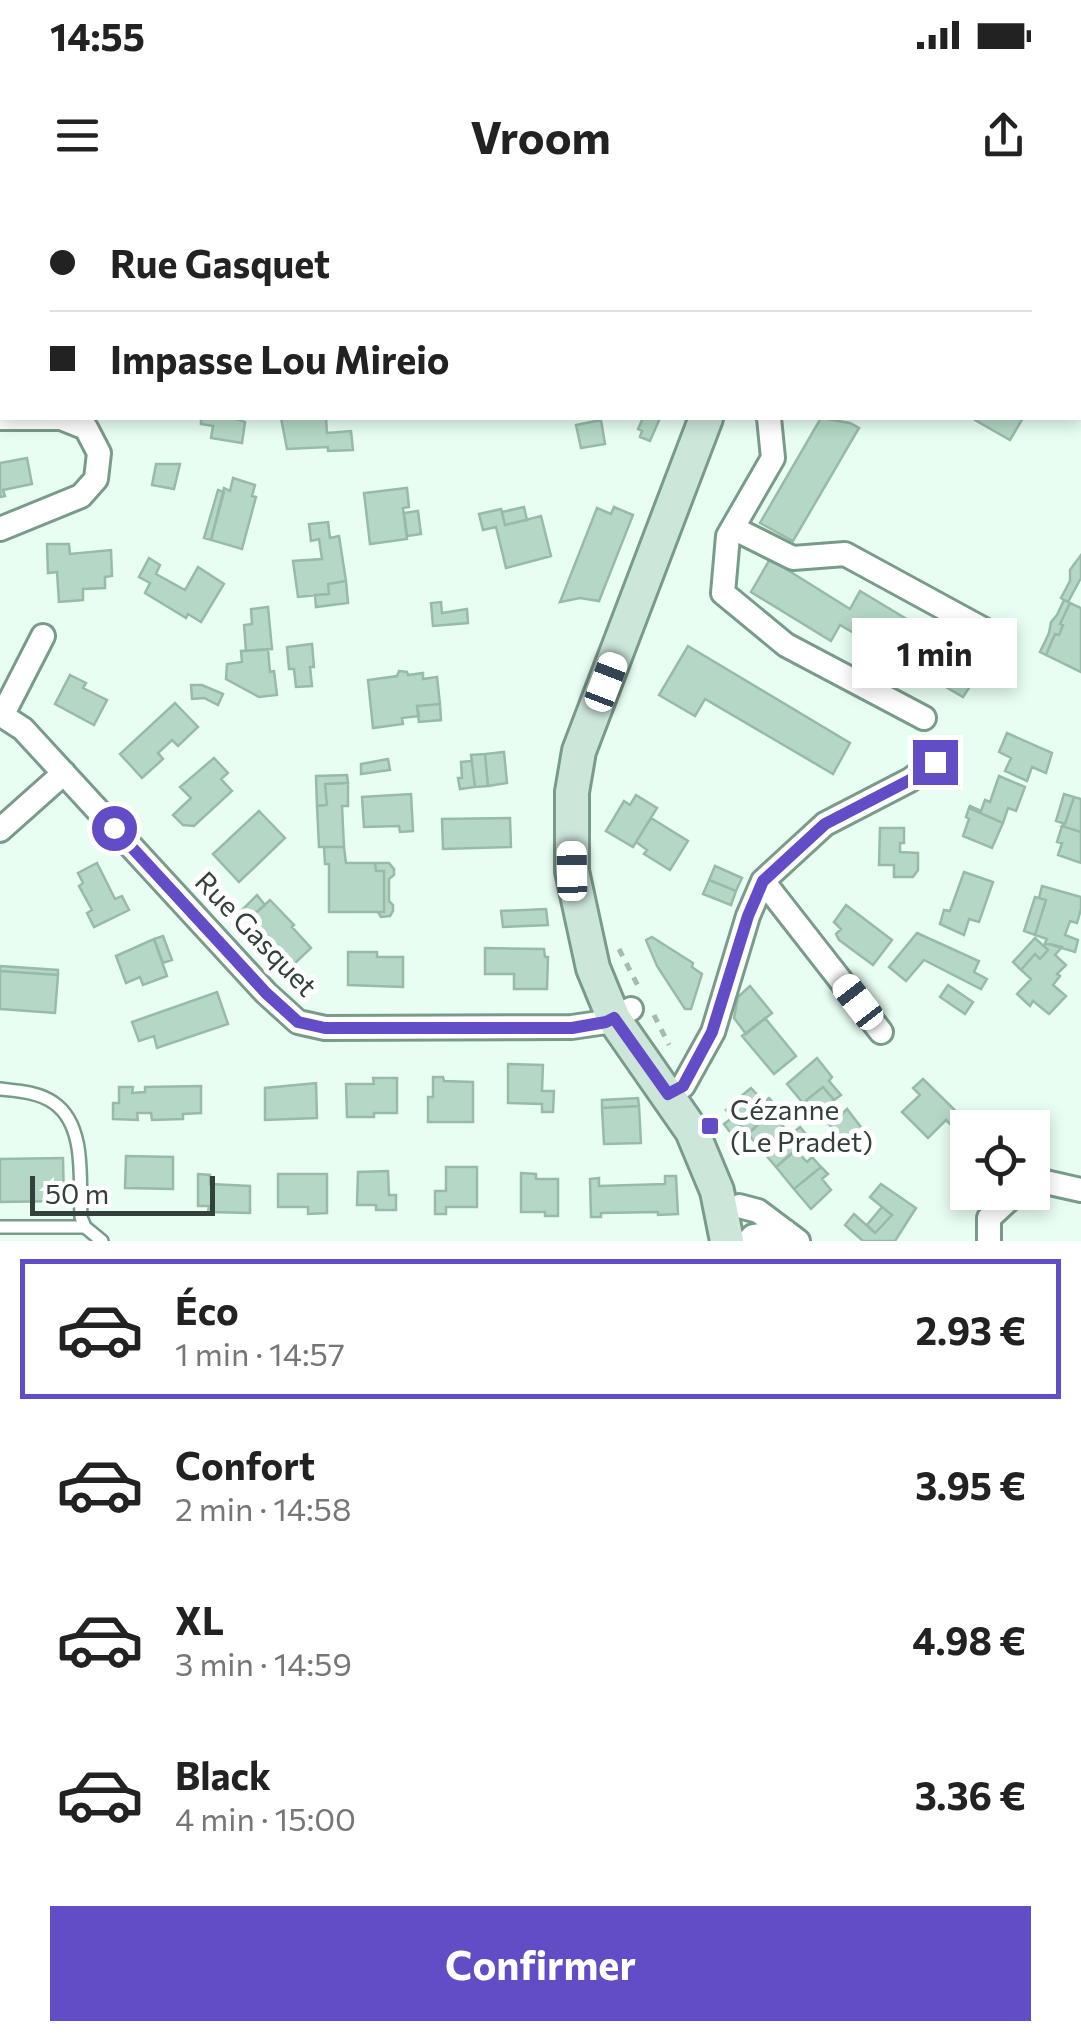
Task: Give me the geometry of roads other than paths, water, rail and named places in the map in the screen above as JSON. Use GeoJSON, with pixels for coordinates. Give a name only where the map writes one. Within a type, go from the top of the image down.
{"type":"FeatureCollection","features":[{"type":"Feature","properties":{"kind":"street"},"geometry":{"type":"LineString","coordinates":[[0,529],[81,496],[96,479],[99,453],[86,428],[67,420]]}},
{"type":"Feature","properties":{"kind":"street"},"geometry":{"type":"LineString","coordinates":[[705,420],[580,750],[572,792],[572,871],[583,915],[680,1085],[692,1131],[733,1234]]}},
{"type":"Feature","properties":{"kind":"street"},"geometry":{"type":"LineString","coordinates":[[770,420],[773,458],[728,536],[723,592],[786,645],[924,718]]}},
{"type":"Feature","properties":{"kind":"street"},"geometry":{"type":"LineString","coordinates":[[733,528],[793,558],[845,554],[990,633]]}},
{"type":"Feature","properties":{"kind":"street","name":"Rue Gasquet"},"geometry":{"type":"LineString","coordinates":[[43,636],[2,714],[23,728],[266,993],[298,1022],[325,1028],[572,1028],[606,1022],[635,1009]]}},
{"type":"Feature","properties":{"kind":"street"},"geometry":{"type":"LineString","coordinates":[[680,1085],[712,1032],[748,916],[763,881],[825,824],[910,780],[935,762]]}},
{"type":"Feature","properties":{"kind":"street"},"geometry":{"type":"LineString","coordinates":[[0,830],[64,773]]}},
{"type":"Feature","properties":{"kind":"street"},"geometry":{"type":"LineString","coordinates":[[763,881],[881,1032]]}},
{"type":"Feature","properties":{"kind":"street"},"geometry":{"type":"LineString","coordinates":[[1050,1183],[1081,1190]]}},
{"type":"Feature","properties":{"kind":"street"},"geometry":{"type":"LineString","coordinates":[[989,1241],[989,1218],[998,1210]]}},
{"type":"Feature","properties":{"kind":"street"},"geometry":{"type":"LineString","coordinates":[[733,1234],[758,1211],[791,1236]]}},
{"type":"Feature","properties":{"kind":"street"},"geometry":{"type":"LineString","coordinates":[[733,1234],[791,1236]]}},
{"type":"Feature","properties":{"kind":"lane"},"geometry":{"type":"LineString","coordinates":[[0,1089],[29,1092],[54,1102],[65,1114],[78,1148],[81,1217],[102,1241]]}},
{"type":"Feature","properties":{"kind":"lane"},"geometry":{"type":"LineString","coordinates":[[0,1227],[55,1230],[85,1226]]}},
{"type":"Feature","properties":{"kind":"place","name":"Cézanne (Le Pradet)"},"geometry":{"type":"Point","coordinates":[710,1126]}}]}
